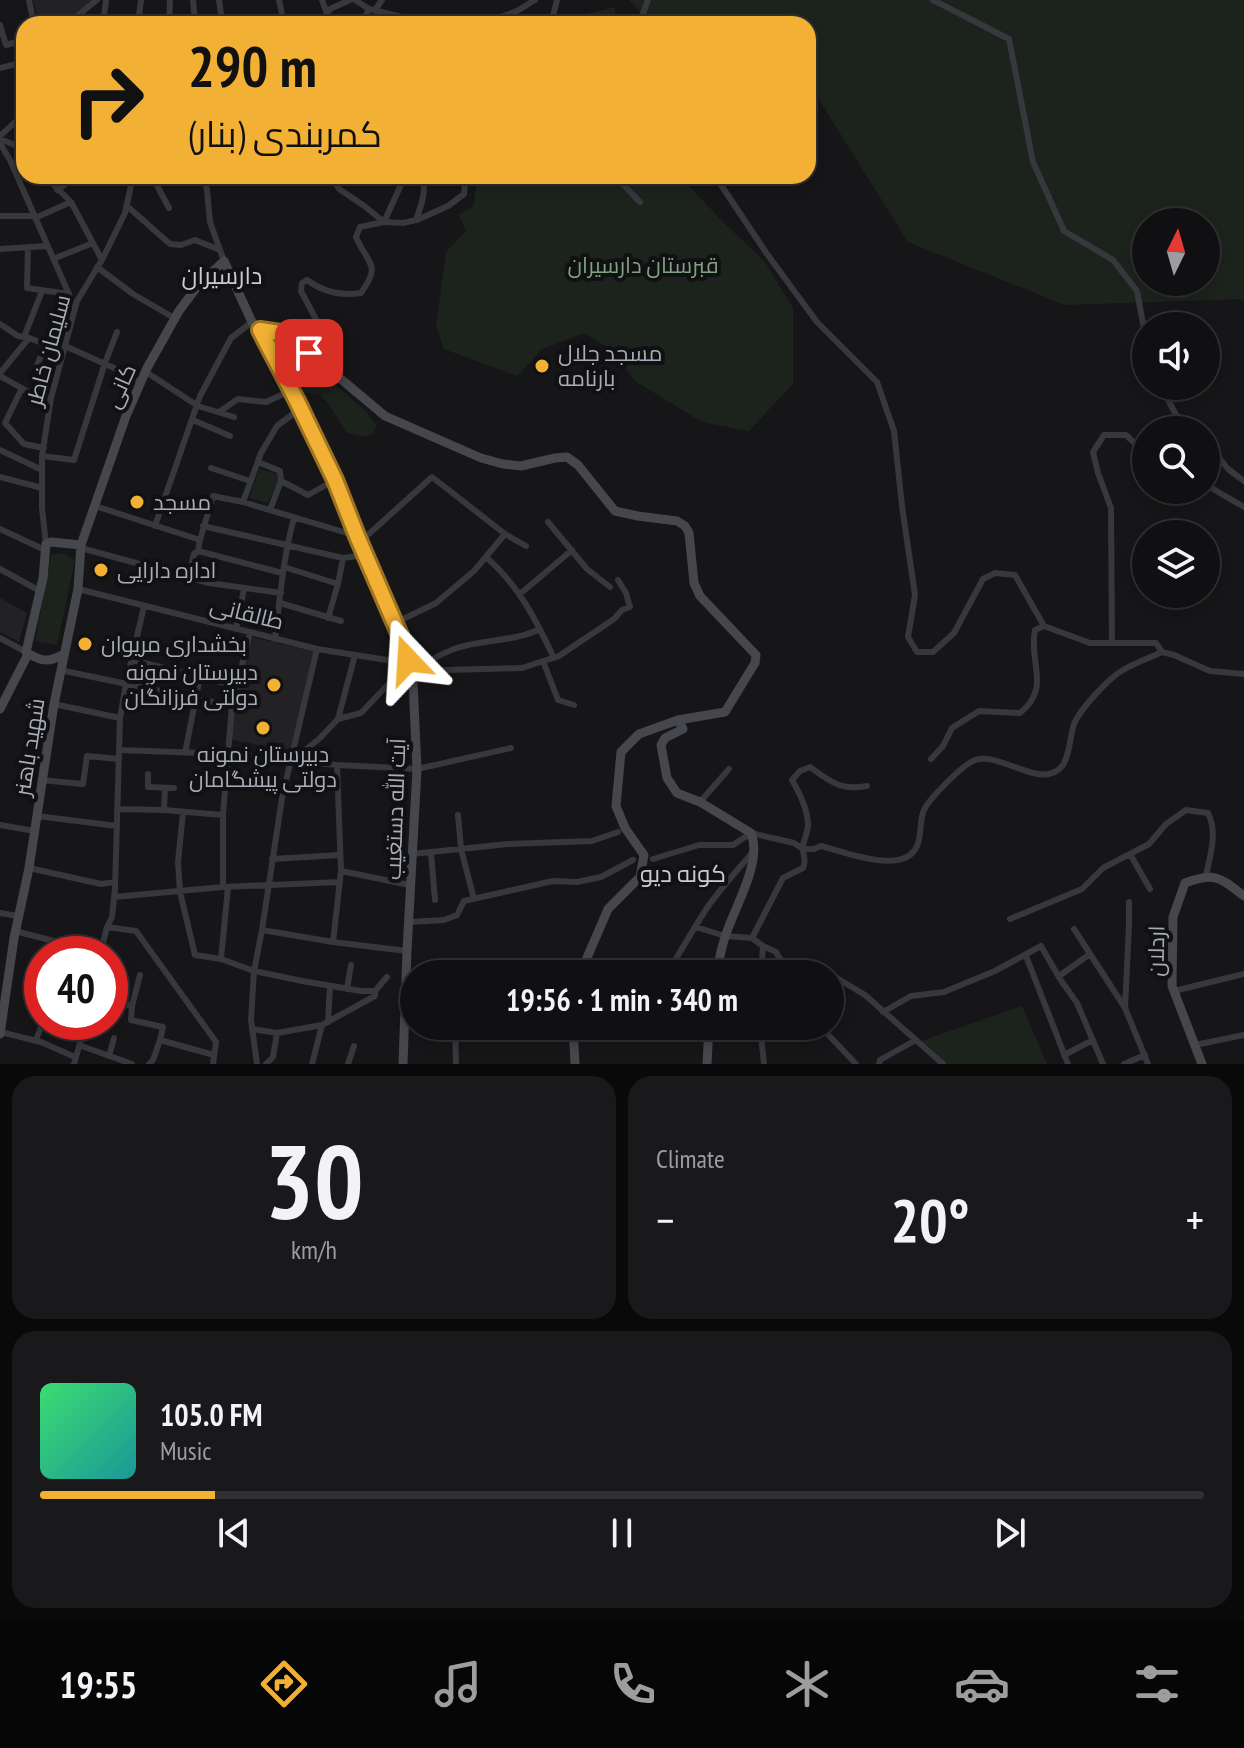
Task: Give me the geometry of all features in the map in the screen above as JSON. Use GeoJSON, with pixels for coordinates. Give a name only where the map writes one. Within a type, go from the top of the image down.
{"type":"FeatureCollection","features":[{"type":"Feature","properties":{"kind":"street"},"geometry":{"type":"LineString","coordinates":[[77,16],[97,0]]}},
{"type":"Feature","properties":{"kind":"street"},"geometry":{"type":"LineString","coordinates":[[104,16],[106,0]]}},
{"type":"Feature","properties":{"kind":"street"},"geometry":{"type":"LineString","coordinates":[[322,0],[327,14]]}},
{"type":"Feature","properties":{"kind":"street"},"geometry":{"type":"LineString","coordinates":[[327,14],[330,9],[352,0],[372,10],[398,16]]}},
{"type":"Feature","properties":{"kind":"street"},"geometry":{"type":"LineString","coordinates":[[368,16],[382,0]]}},
{"type":"Feature","properties":{"kind":"street"},"geometry":{"type":"LineString","coordinates":[[504,16],[535,0]]}},
{"type":"Feature","properties":{"kind":"street"},"geometry":{"type":"LineString","coordinates":[[933,0],[1009,39],[1033,162],[1064,231],[1113,260],[1137,291],[1141,312]]}},
{"type":"Feature","properties":{"kind":"street"},"geometry":{"type":"LineString","coordinates":[[1,30],[6,45],[16,42]]}},
{"type":"Feature","properties":{"kind":"street"},"geometry":{"type":"LineString","coordinates":[[16,122],[0,139],[16,174]]}},
{"type":"Feature","properties":{"kind":"street"},"geometry":{"type":"LineString","coordinates":[[20,184],[75,308]]}},
{"type":"Feature","properties":{"kind":"street"},"geometry":{"type":"LineString","coordinates":[[52,184],[71,202],[93,243],[100,264],[133,294],[176,319]]}},
{"type":"Feature","properties":{"kind":"street"},"geometry":{"type":"LineString","coordinates":[[57,190],[66,184]]}},
{"type":"Feature","properties":{"kind":"street","name":"سلیمان خاطر"},"geometry":{"type":"LineString","coordinates":[[46,547],[42,470],[51,398],[77,301],[100,264],[125,213],[131,184]]}},
{"type":"Feature","properties":{"kind":"street"},"geometry":{"type":"LineString","coordinates":[[156,184],[169,208]]}},
{"type":"Feature","properties":{"kind":"street"},"geometry":{"type":"LineString","coordinates":[[205,184],[210,222],[222,255]]}},
{"type":"Feature","properties":{"kind":"street"},"geometry":{"type":"LineString","coordinates":[[336,184],[384,222]]}},
{"type":"Feature","properties":{"kind":"street"},"geometry":{"type":"LineString","coordinates":[[384,222],[401,184]]}},
{"type":"Feature","properties":{"kind":"street"},"geometry":{"type":"LineString","coordinates":[[416,220],[425,184]]}},
{"type":"Feature","properties":{"kind":"street"},"geometry":{"type":"LineString","coordinates":[[331,371],[320,327],[301,291],[302,283],[307,280],[316,287],[344,295],[361,293],[373,271],[356,237],[360,227],[416,220],[448,206],[464,194],[465,184]]}},
{"type":"Feature","properties":{"kind":"street"},"geometry":{"type":"LineString","coordinates":[[623,184],[640,202]]}},
{"type":"Feature","properties":{"kind":"street"},"geometry":{"type":"LineString","coordinates":[[720,184],[817,322],[877,382],[894,431],[915,595],[908,637],[917,652],[933,652],[954,633],[983,579],[995,573],[1015,575],[1044,626],[1090,643],[1156,643],[1162,652]]}},
{"type":"Feature","properties":{"kind":"street"},"geometry":{"type":"LineString","coordinates":[[0,216],[34,217],[71,202]]}},
{"type":"Feature","properties":{"kind":"street"},"geometry":{"type":"LineString","coordinates":[[127,206],[170,244],[181,245],[195,240],[222,255]]}},
{"type":"Feature","properties":{"kind":"street"},"geometry":{"type":"LineString","coordinates":[[53,259],[93,243]]}},
{"type":"Feature","properties":{"kind":"street"},"geometry":{"type":"LineString","coordinates":[[0,249],[47,246]]}},
{"type":"Feature","properties":{"kind":"street"},"geometry":{"type":"LineString","coordinates":[[28,247],[27,288],[69,294]]}},
{"type":"Feature","properties":{"kind":"street","name":"کانی"},"geometry":{"type":"LineString","coordinates":[[81,546],[126,416],[146,372],[179,311],[222,255]]}},
{"type":"Feature","properties":{"kind":"street","name":"آیت الله دستغیب"},"geometry":{"type":"LineString","coordinates":[[222,255],[252,322],[260,330],[292,390],[335,480],[395,623],[404,661],[411,671],[417,769],[408,960]]}},
{"type":"Feature","properties":{"kind":"street"},"geometry":{"type":"LineString","coordinates":[[42,291],[27,338],[0,375],[36,396],[51,398]]}},
{"type":"Feature","properties":{"kind":"street"},"geometry":{"type":"LineString","coordinates":[[155,526],[200,396],[231,338],[252,322]]}},
{"type":"Feature","properties":{"kind":"street"},"geometry":{"type":"LineString","coordinates":[[0,324],[18,336],[65,348],[105,363],[141,383]]}},
{"type":"Feature","properties":{"kind":"street"},"geometry":{"type":"LineString","coordinates":[[260,330],[287,334],[385,416],[481,458],[503,464],[521,466],[567,457],[578,465],[615,511],[677,521],[685,526],[689,533],[694,583],[700,596],[756,655],[755,663],[725,712],[639,734],[621,752],[616,806],[625,828],[644,855],[640,877],[608,909],[586,960]]}},
{"type":"Feature","properties":{"kind":"street"},"geometry":{"type":"LineString","coordinates":[[22,388],[5,423],[24,444],[74,460],[117,332]]}},
{"type":"Feature","properties":{"kind":"street"},"geometry":{"type":"LineString","coordinates":[[36,368],[46,344]]}},
{"type":"Feature","properties":{"kind":"street"},"geometry":{"type":"LineString","coordinates":[[146,372],[198,406],[234,417]]}},
{"type":"Feature","properties":{"kind":"street"},"geometry":{"type":"LineString","coordinates":[[219,412],[238,399],[266,402],[292,390]]}},
{"type":"Feature","properties":{"kind":"street"},"geometry":{"type":"LineString","coordinates":[[243,502],[258,462],[277,426],[301,408]]}},
{"type":"Feature","properties":{"kind":"street"},"geometry":{"type":"LineString","coordinates":[[193,420],[230,436]]}},
{"type":"Feature","properties":{"kind":"street"},"geometry":{"type":"LineString","coordinates":[[1112,643],[1111,508],[1093,452],[1104,435],[1126,435],[1132,441]]}},
{"type":"Feature","properties":{"kind":"street"},"geometry":{"type":"LineString","coordinates":[[0,450],[42,470]]}},
{"type":"Feature","properties":{"kind":"street"},"geometry":{"type":"LineString","coordinates":[[1220,459],[1244,481]]}},
{"type":"Feature","properties":{"kind":"street"},"geometry":{"type":"LineString","coordinates":[[258,462],[280,471],[281,481],[270,510]]}},
{"type":"Feature","properties":{"kind":"street"},"geometry":{"type":"LineString","coordinates":[[211,468],[250,481]]}},
{"type":"Feature","properties":{"kind":"street"},"geometry":{"type":"LineString","coordinates":[[0,477],[42,488]]}},
{"type":"Feature","properties":{"kind":"street"},"geometry":{"type":"LineString","coordinates":[[188,576],[213,496],[270,510],[358,539],[432,477],[505,534],[526,546]]}},
{"type":"Feature","properties":{"kind":"street"},"geometry":{"type":"LineString","coordinates":[[281,481],[308,495],[335,480]]}},
{"type":"Feature","properties":{"kind":"street"},"geometry":{"type":"LineString","coordinates":[[1220,493],[1244,507]]}},
{"type":"Feature","properties":{"kind":"street"},"geometry":{"type":"LineString","coordinates":[[95,506],[200,540]]}},
{"type":"Feature","properties":{"kind":"street"},"geometry":{"type":"LineString","coordinates":[[275,639],[283,570],[294,518]]}},
{"type":"Feature","properties":{"kind":"street"},"geometry":{"type":"LineString","coordinates":[[548,522],[587,569],[610,587]]}},
{"type":"Feature","properties":{"kind":"street"},"geometry":{"type":"LineString","coordinates":[[203,526],[343,558],[365,555]]}},
{"type":"Feature","properties":{"kind":"street"},"geometry":{"type":"LineString","coordinates":[[0,529],[46,547]]}},
{"type":"Feature","properties":{"kind":"street"},"geometry":{"type":"LineString","coordinates":[[395,623],[436,603],[474,571],[505,534]]}},
{"type":"Feature","properties":{"kind":"street"},"geometry":{"type":"LineString","coordinates":[[0,709],[27,653],[46,547],[51,542],[81,546],[209,583],[281,593]]}},
{"type":"Feature","properties":{"kind":"street","name":"شهید باهنر"},"geometry":{"type":"LineString","coordinates":[[1,1029],[62,655],[78,589],[81,546]]}},
{"type":"Feature","properties":{"kind":"street"},"geometry":{"type":"LineString","coordinates":[[520,594],[572,550]]}},
{"type":"Feature","properties":{"kind":"street"},"geometry":{"type":"LineString","coordinates":[[198,551],[338,584]]}},
{"type":"Feature","properties":{"kind":"street"},"geometry":{"type":"LineString","coordinates":[[486,557],[520,594],[554,658]]}},
{"type":"Feature","properties":{"kind":"street"},"geometry":{"type":"LineString","coordinates":[[328,618],[343,558]]}},
{"type":"Feature","properties":{"kind":"street"},"geometry":{"type":"LineString","coordinates":[[0,569],[40,591]]}},
{"type":"Feature","properties":{"kind":"street"},"geometry":{"type":"LineString","coordinates":[[411,671],[522,668],[559,656],[630,607],[618,580]]}},
{"type":"Feature","properties":{"kind":"street","name":"طالقانی"},"geometry":{"type":"LineString","coordinates":[[78,589],[317,649],[404,661]]}},
{"type":"Feature","properties":{"kind":"street"},"geometry":{"type":"LineString","coordinates":[[236,629],[244,589]]}},
{"type":"Feature","properties":{"kind":"street"},"geometry":{"type":"LineString","coordinates":[[280,603],[341,621]]}},
{"type":"Feature","properties":{"kind":"street"},"geometry":{"type":"LineString","coordinates":[[105,936],[112,917],[114,897],[120,718],[144,606]]}},
{"type":"Feature","properties":{"kind":"street"},"geometry":{"type":"LineString","coordinates":[[931,759],[943,746],[952,728],[979,711],[1020,713],[1030,705],[1038,688],[1033,640],[1035,630],[1044,626]]}},
{"type":"Feature","properties":{"kind":"street"},"geometry":{"type":"LineString","coordinates":[[411,671],[453,649],[525,637],[540,629]]}},
{"type":"Feature","properties":{"kind":"street"},"geometry":{"type":"LineString","coordinates":[[221,959],[225,887],[223,815],[232,706],[250,632]]}},
{"type":"Feature","properties":{"kind":"street"},"geometry":{"type":"LineString","coordinates":[[0,638],[35,658],[51,661],[62,655]]}},
{"type":"Feature","properties":{"kind":"street"},"geometry":{"type":"LineString","coordinates":[[257,1064],[251,1020],[254,971],[282,798],[317,649]]}},
{"type":"Feature","properties":{"kind":"street"},"geometry":{"type":"LineString","coordinates":[[680,725],[661,745],[667,778],[677,793],[700,802],[751,833],[794,843],[803,849],[821,846],[876,861],[902,860],[912,855],[918,843],[922,813],[929,801],[972,761],[988,759],[1034,774],[1052,773],[1063,764],[1075,723],[1087,703],[1121,671],[1162,652],[1210,671],[1244,674]]}},
{"type":"Feature","properties":{"kind":"street"},"geometry":{"type":"LineString","coordinates":[[291,761],[338,719],[355,655]]}},
{"type":"Feature","properties":{"kind":"street"},"geometry":{"type":"LineString","coordinates":[[132,660],[237,686]]}},
{"type":"Feature","properties":{"kind":"street"},"geometry":{"type":"LineString","coordinates":[[338,719],[361,713],[398,674],[404,661]]}},
{"type":"Feature","properties":{"kind":"street"},"geometry":{"type":"LineString","coordinates":[[543,661],[558,700],[574,705]]}},
{"type":"Feature","properties":{"kind":"street"},"geometry":{"type":"LineString","coordinates":[[60,670],[232,706]]}},
{"type":"Feature","properties":{"kind":"street"},"geometry":{"type":"LineString","coordinates":[[185,753],[200,677]]}},
{"type":"Feature","properties":{"kind":"street"},"geometry":{"type":"LineString","coordinates":[[54,704],[120,718]]}},
{"type":"Feature","properties":{"kind":"street"},"geometry":{"type":"LineString","coordinates":[[119,750],[229,754],[417,769],[511,748]]}},
{"type":"Feature","properties":{"kind":"street"},"geometry":{"type":"LineString","coordinates":[[41,780],[83,784],[87,756],[119,759]]}},
{"type":"Feature","properties":{"kind":"street"},"geometry":{"type":"LineString","coordinates":[[333,942],[341,871],[337,765]]}},
{"type":"Feature","properties":{"kind":"street"},"geometry":{"type":"LineString","coordinates":[[752,938],[783,878],[803,868],[806,858],[803,849],[808,825],[792,780],[800,771],[810,767],[834,784],[853,788],[867,786]]}},
{"type":"Feature","properties":{"kind":"street"},"geometry":{"type":"LineString","coordinates":[[700,802],[729,769]]}},
{"type":"Feature","properties":{"kind":"street"},"geometry":{"type":"LineString","coordinates":[[148,774],[148,787],[174,788]]}},
{"type":"Feature","properties":{"kind":"street"},"geometry":{"type":"LineString","coordinates":[[164,810],[165,788]]}},
{"type":"Feature","properties":{"kind":"street"},"geometry":{"type":"LineString","coordinates":[[117,809],[223,815]]}},
{"type":"Feature","properties":{"kind":"street"},"geometry":{"type":"LineString","coordinates":[[1010,919],[1082,889],[1103,868],[1149,844],[1166,824],[1186,810],[1208,813],[1214,824],[1206,876],[1225,881],[1244,896]]}},
{"type":"Feature","properties":{"kind":"street"},"geometry":{"type":"LineString","coordinates":[[183,812],[178,862],[180,892],[195,955],[221,959],[254,971],[347,989],[375,991]]}},
{"type":"Feature","properties":{"kind":"street"},"geometry":{"type":"LineString","coordinates":[[458,815],[461,849],[474,899]]}},
{"type":"Feature","properties":{"kind":"street"},"geometry":{"type":"LineString","coordinates":[[37,816],[117,826]]}},
{"type":"Feature","properties":{"kind":"street"},"geometry":{"type":"LineString","coordinates":[[0,825],[35,831]]}},
{"type":"Feature","properties":{"kind":"street"},"geometry":{"type":"LineString","coordinates":[[412,854],[508,844],[592,841],[618,832]]}},
{"type":"Feature","properties":{"kind":"street"},"geometry":{"type":"LineString","coordinates":[[719,960],[725,936],[750,874],[755,842],[751,833]]}},
{"type":"Feature","properties":{"kind":"street"},"geometry":{"type":"LineString","coordinates":[[653,859],[699,845],[733,845],[751,833]]}},
{"type":"Feature","properties":{"kind":"street"},"geometry":{"type":"LineString","coordinates":[[675,960],[706,910],[753,852]]}},
{"type":"Feature","properties":{"kind":"street"},"geometry":{"type":"LineString","coordinates":[[431,853],[435,900]]}},
{"type":"Feature","properties":{"kind":"street"},"geometry":{"type":"LineString","coordinates":[[1130,854],[1150,889]]}},
{"type":"Feature","properties":{"kind":"street"},"geometry":{"type":"LineString","coordinates":[[272,859],[340,855]]}},
{"type":"Feature","properties":{"kind":"street"},"geometry":{"type":"LineString","coordinates":[[409,922],[444,920],[457,915],[464,901],[553,881],[577,882],[601,877],[633,860]]}},
{"type":"Feature","properties":{"kind":"street"},"geometry":{"type":"LineString","coordinates":[[29,868],[101,884],[115,882]]}},
{"type":"Feature","properties":{"kind":"street"},"geometry":{"type":"LineString","coordinates":[[341,871],[410,885]]}},
{"type":"Feature","properties":{"kind":"street","name":"اردلان"},"geometry":{"type":"LineString","coordinates":[[1202,1064],[1172,986],[1173,917],[1185,883],[1206,876]]}},
{"type":"Feature","properties":{"kind":"street"},"geometry":{"type":"LineString","coordinates":[[114,897],[225,887],[340,882]]}},
{"type":"Feature","properties":{"kind":"street"},"geometry":{"type":"LineString","coordinates":[[1125,1008],[1129,902]]}},
{"type":"Feature","properties":{"kind":"street"},"geometry":{"type":"LineString","coordinates":[[0,913],[18,916]]}},
{"type":"Feature","properties":{"kind":"street"},"geometry":{"type":"LineString","coordinates":[[107,927],[136,931],[216,1042],[213,1064]]}},
{"type":"Feature","properties":{"kind":"street"},"geometry":{"type":"LineString","coordinates":[[696,927],[725,936],[752,938],[776,952],[780,960]]}},
{"type":"Feature","properties":{"kind":"street"},"geometry":{"type":"LineString","coordinates":[[1074,929],[1125,1008],[1148,1064]]}},
{"type":"Feature","properties":{"kind":"street"},"geometry":{"type":"LineString","coordinates":[[262,930],[407,951]]}},
{"type":"Feature","properties":{"kind":"street"},"geometry":{"type":"LineString","coordinates":[[15,931],[34,936]]}},
{"type":"Feature","properties":{"kind":"street"},"geometry":{"type":"LineString","coordinates":[[762,960],[763,946]]}},
{"type":"Feature","properties":{"kind":"street"},"geometry":{"type":"LineString","coordinates":[[883,1012],[911,996],[944,992],[995,971],[1041,946],[1077,1003],[1103,1064]]}},
{"type":"Feature","properties":{"kind":"street"},"geometry":{"type":"LineString","coordinates":[[1059,976],[1090,954]]}},
{"type":"Feature","properties":{"kind":"street"},"geometry":{"type":"LineString","coordinates":[[1026,956],[1068,1064]]}},
{"type":"Feature","properties":{"kind":"street"},"geometry":{"type":"LineString","coordinates":[[347,989],[351,965]]}},
{"type":"Feature","properties":{"kind":"street"},"geometry":{"type":"LineString","coordinates":[[1174,991],[1244,974]]}},
{"type":"Feature","properties":{"kind":"street"},"geometry":{"type":"LineString","coordinates":[[140,975],[131,1020],[163,1027],[149,1064]]}},
{"type":"Feature","properties":{"kind":"street"},"geometry":{"type":"LineString","coordinates":[[252,1029],[277,1033],[325,1024],[375,996],[375,991],[387,977]]}},
{"type":"Feature","properties":{"kind":"street"},"geometry":{"type":"LineString","coordinates":[[844,982],[865,995],[943,1064]]}},
{"type":"Feature","properties":{"kind":"street"},"geometry":{"type":"LineString","coordinates":[[312,1064],[325,1024],[330,986]]}},
{"type":"Feature","properties":{"kind":"street"},"geometry":{"type":"LineString","coordinates":[[128,1005],[132,1006]]}},
{"type":"Feature","properties":{"kind":"street"},"geometry":{"type":"LineString","coordinates":[[1,1029],[24,1036]]}},
{"type":"Feature","properties":{"kind":"street"},"geometry":{"type":"LineString","coordinates":[[266,1064],[273,1057],[277,1033]]}},
{"type":"Feature","properties":{"kind":"street"},"geometry":{"type":"LineString","coordinates":[[1195,1045],[1244,1035]]}},
{"type":"Feature","properties":{"kind":"street"},"geometry":{"type":"LineString","coordinates":[[36,1040],[74,1060],[81,1040]]}},
{"type":"Feature","properties":{"kind":"street"},"geometry":{"type":"LineString","coordinates":[[109,1056],[113,1040]]}},
{"type":"Feature","properties":{"kind":"street"},"geometry":{"type":"LineString","coordinates":[[160,1040],[214,1055]]}},
{"type":"Feature","properties":{"kind":"street","name":"آیت الله دستغیب"},"geometry":{"type":"LineString","coordinates":[[403,1064],[406,1040]]}},
{"type":"Feature","properties":{"kind":"street"},"geometry":{"type":"LineString","coordinates":[[455,1040],[456,1064]]}},
{"type":"Feature","properties":{"kind":"street"},"geometry":{"type":"LineString","coordinates":[[574,1040],[575,1064]]}},
{"type":"Feature","properties":{"kind":"street"},"geometry":{"type":"LineString","coordinates":[[707,1064],[708,1040]]}},
{"type":"Feature","properties":{"kind":"street"},"geometry":{"type":"LineString","coordinates":[[761,1040],[764,1064]]}},
{"type":"Feature","properties":{"kind":"street"},"geometry":{"type":"LineString","coordinates":[[833,1040],[856,1064]]}},
{"type":"Feature","properties":{"kind":"street"},"geometry":{"type":"LineString","coordinates":[[879,1064],[880,1060],[916,1040]]}},
{"type":"Feature","properties":{"kind":"street"},"geometry":{"type":"LineString","coordinates":[[1064,1055],[1093,1040]]}},
{"type":"Feature","properties":{"kind":"street"},"geometry":{"type":"LineString","coordinates":[[79,1045],[132,1064]]}},
{"type":"Feature","properties":{"kind":"street"},"geometry":{"type":"LineString","coordinates":[[348,1064],[354,1046]]}},
{"type":"Feature","properties":{"kind":"street"},"geometry":{"type":"LineString","coordinates":[[1124,1064],[1145,1055]]}},
{"type":"Feature","properties":{"kind":"shaded area"},"geometry":{"type":"Polygon","coordinates":[[[33,0],[93,0],[74,16],[37,16],[33,0]]]}},
{"type":"Feature","properties":{"kind":"shaded area"},"geometry":{"type":"Polygon","coordinates":[[[0,598],[27,613],[19,642],[0,632],[0,598]]]}},
{"type":"Feature","properties":{"kind":"shaded area"},"geometry":{"type":"Polygon","coordinates":[[[250,637],[314,651],[290,752],[229,739],[250,637]]]}},
{"type":"Feature","properties":{"kind":"green space"},"geometry":{"type":"Polygon","coordinates":[[[629,0],[1244,0],[1244,303],[1243,299],[1065,305],[908,242],[816,95],[816,16],[645,16],[629,0]]]}},
{"type":"Feature","properties":{"kind":"green space"},"geometry":{"type":"Polygon","coordinates":[[[615,7],[615,16],[577,16],[615,7]]]}},
{"type":"Feature","properties":{"kind":"green space","name":"قبرستان دارسیران"},"geometry":{"type":"Polygon","coordinates":[[[476,184],[687,184],[765,262],[793,308],[793,384],[749,431],[702,422],[635,381],[612,350],[584,333],[542,349],[517,376],[444,349],[436,326],[446,252],[466,231],[459,215],[474,205],[476,184]]]}},
{"type":"Feature","properties":{"kind":"green space"},"geometry":{"type":"Polygon","coordinates":[[[293,348],[367,412],[377,426],[373,433],[366,437],[346,432],[328,403],[318,394],[305,393],[285,350],[293,348]]]}},
{"type":"Feature","properties":{"kind":"green space"},"geometry":{"type":"Polygon","coordinates":[[[259,469],[277,474],[279,480],[268,503],[249,498],[259,469]]]}},
{"type":"Feature","properties":{"kind":"green space"},"geometry":{"type":"Polygon","coordinates":[[[64,553],[75,560],[57,645],[35,641],[51,555],[64,553]]]}},
{"type":"Feature","properties":{"kind":"green space"},"geometry":{"type":"Polygon","coordinates":[[[1022,1006],[1047,1064],[944,1064],[918,1042],[1022,1006]]]}},
{"type":"Feature","properties":{"kind":"place","name":"مسجد جلال بارنامه"},"geometry":{"type":"Point","coordinates":[542,366]}},
{"type":"Feature","properties":{"kind":"place","name":"مسجد"},"geometry":{"type":"Point","coordinates":[137,502]}},
{"type":"Feature","properties":{"kind":"place","name":"اداره دارایی"},"geometry":{"type":"Point","coordinates":[101,570]}},
{"type":"Feature","properties":{"kind":"place","name":"بخشداری مریوان"},"geometry":{"type":"Point","coordinates":[85,644]}},
{"type":"Feature","properties":{"kind":"place","name":"دبیرستان نمونه دولتی فرزانگان"},"geometry":{"type":"Point","coordinates":[274,685]}},
{"type":"Feature","properties":{"kind":"place","name":"دبیرستان نمونه دولتی پیشگامان"},"geometry":{"type":"Point","coordinates":[263,728]}},
{"type":"Feature","properties":{"kind":"district","name":"دارسیران"},"geometry":{"type":"Point","coordinates":[222,275]}},
{"type":"Feature","properties":{"kind":"district","name":"کونه دیو"},"geometry":{"type":"Point","coordinates":[683,873]}},
{"type":"Feature","properties":{"kind":"route"},"geometry":{"type":"LineString","coordinates":[[309,353],[287,334],[260,330],[335,480],[408,660]]}}]}
